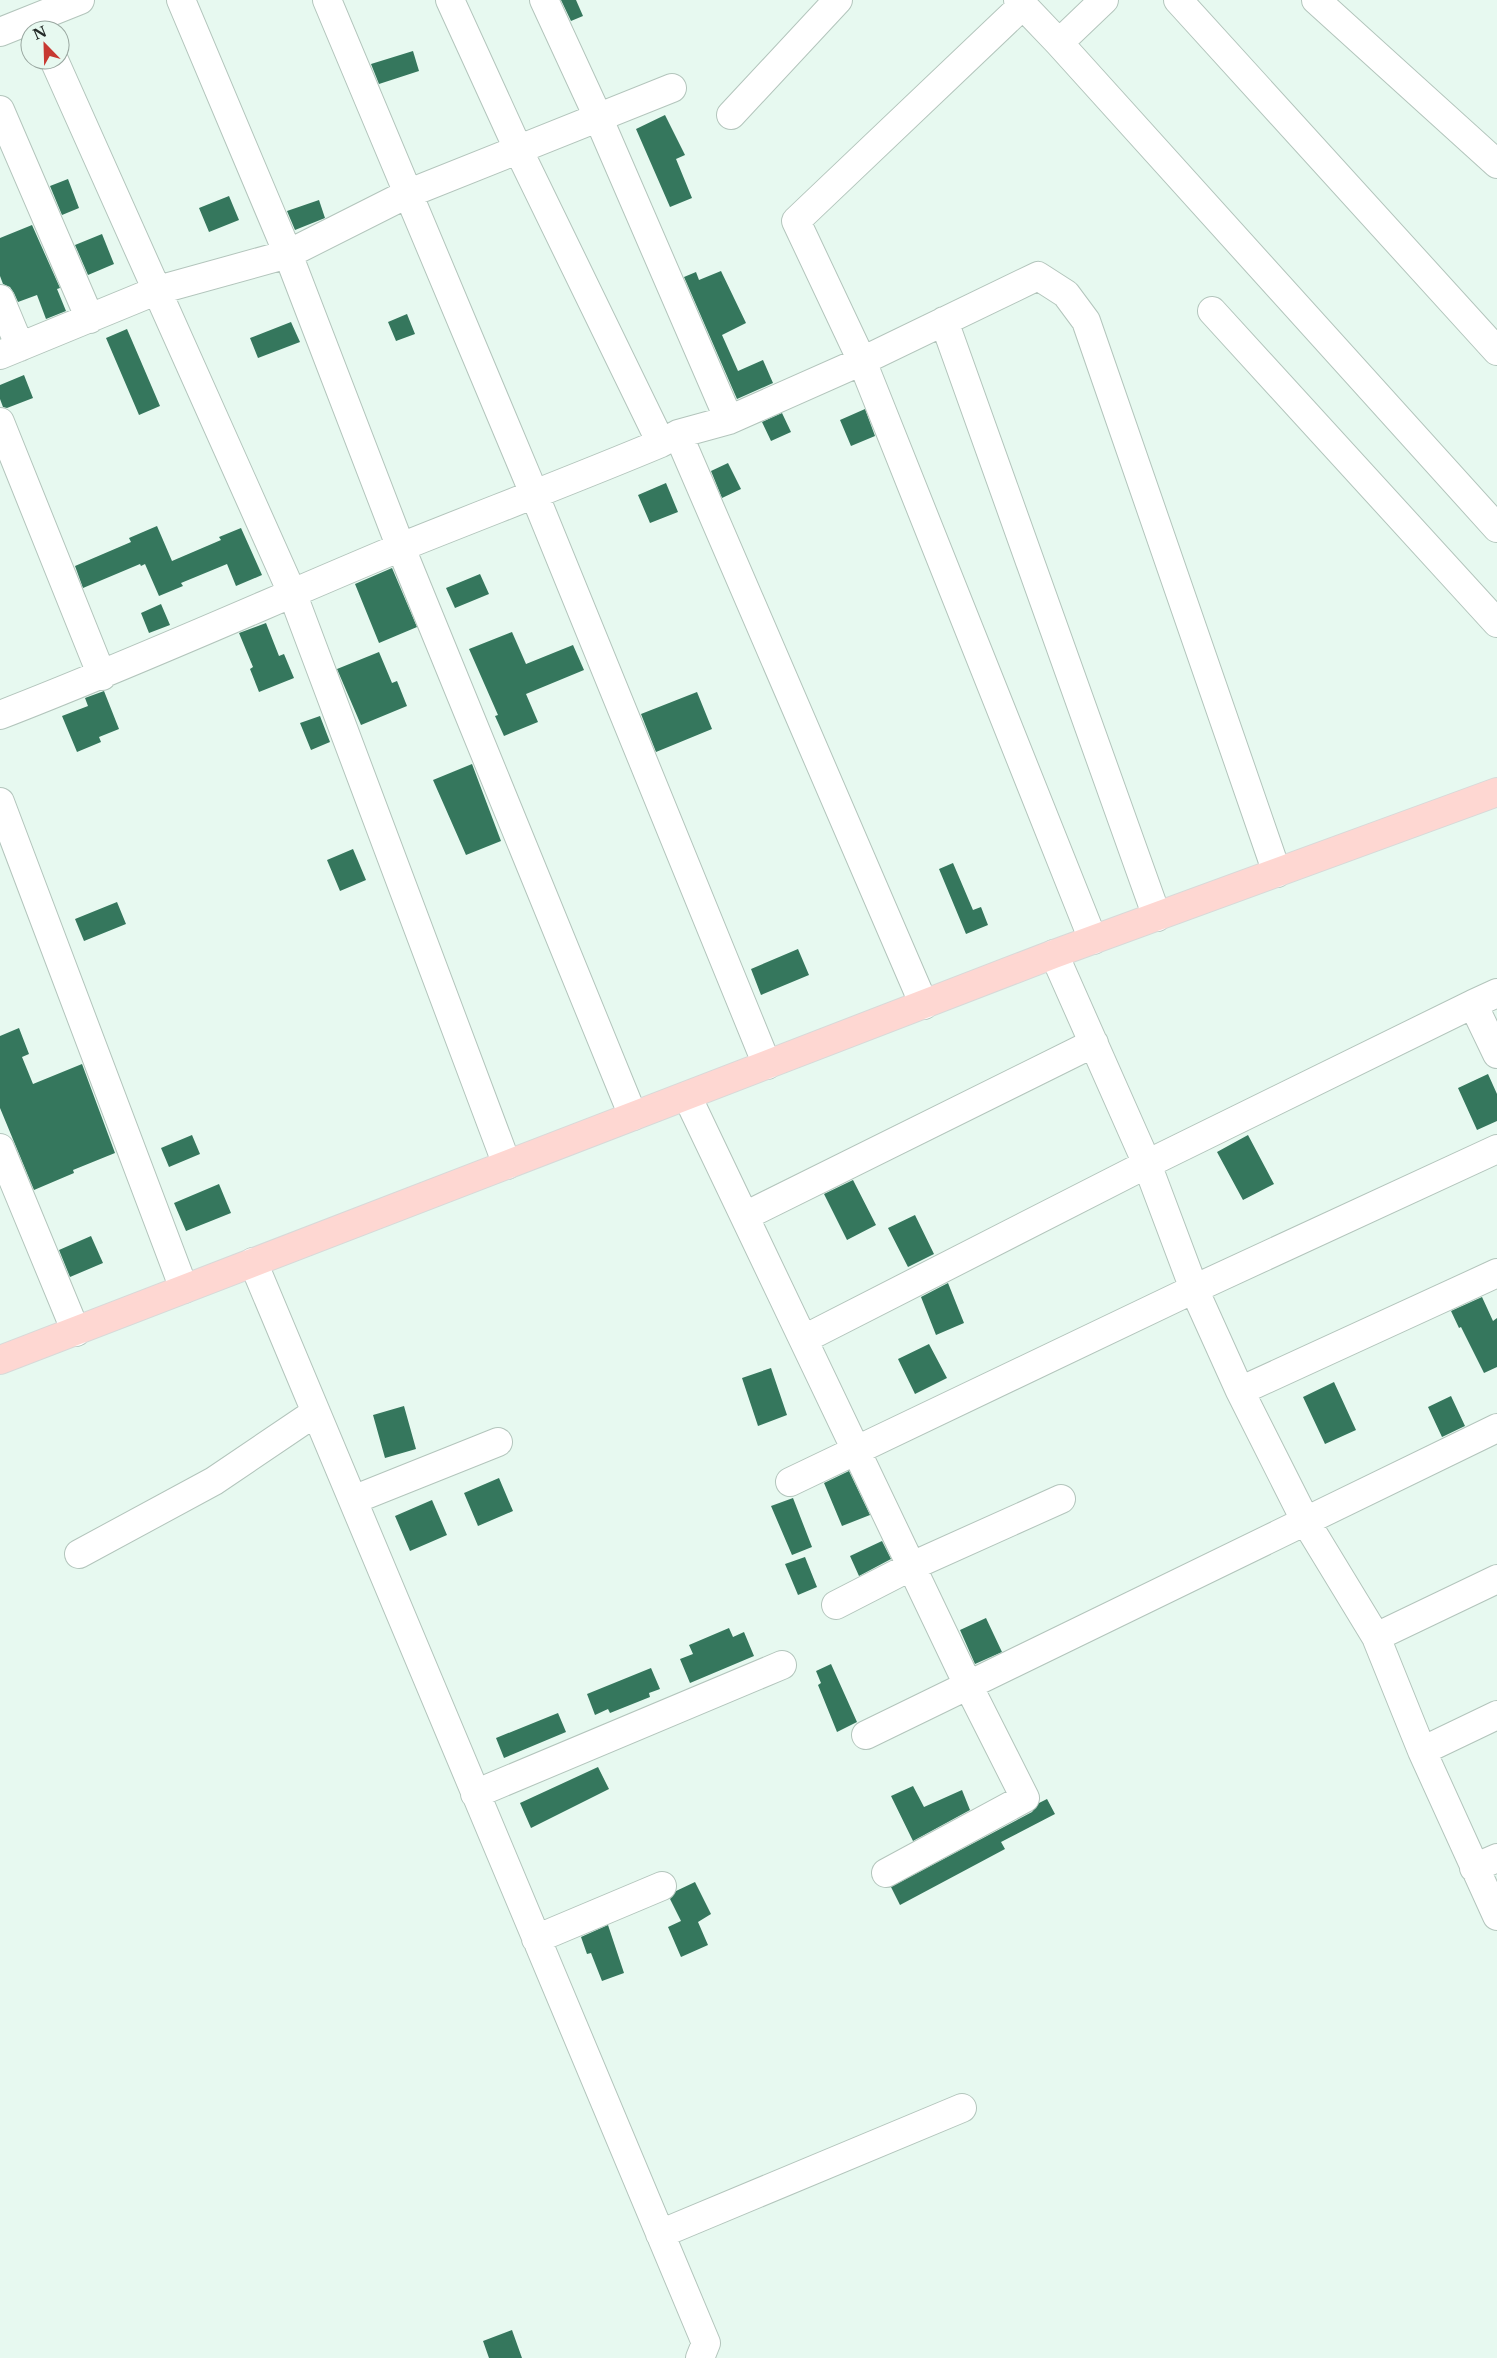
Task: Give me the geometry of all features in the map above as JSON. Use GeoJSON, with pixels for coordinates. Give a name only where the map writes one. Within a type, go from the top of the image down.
{"type":"FeatureCollection","features":[{"type":"Feature","properties":{"kind":"main road"},"geometry":{"type":"LineString","coordinates":[[0,1360],[1054,954],[1497,792]]}},
{"type":"Feature","properties":{"kind":"street"},"geometry":{"type":"LineString","coordinates":[[0,32],[34,16],[80,0]]}},
{"type":"Feature","properties":{"kind":"street"},"geometry":{"type":"LineString","coordinates":[[181,0],[288,254],[401,548],[632,1116]]}},
{"type":"Feature","properties":{"kind":"street"},"geometry":{"type":"LineString","coordinates":[[326,0],[535,496],[767,1065]]}},
{"type":"Feature","properties":{"kind":"street"},"geometry":{"type":"LineString","coordinates":[[450,0],[518,149],[669,438],[924,1005]]}},
{"type":"Feature","properties":{"kind":"street"},"geometry":{"type":"LineString","coordinates":[[544,0],[598,118],[729,420]]}},
{"type":"Feature","properties":{"kind":"street"},"geometry":{"type":"LineString","coordinates":[[731,115],[838,0]]}},
{"type":"Feature","properties":{"kind":"street"},"geometry":{"type":"LineString","coordinates":[[1059,43],[1104,0]]}},
{"type":"Feature","properties":{"kind":"street"},"geometry":{"type":"LineString","coordinates":[[1178,0],[1497,351]]}},
{"type":"Feature","properties":{"kind":"street"},"geometry":{"type":"LineString","coordinates":[[1316,0],[1497,164]]}},
{"type":"Feature","properties":{"kind":"street"},"geometry":{"type":"LineString","coordinates":[[1093,940],[862,361],[796,221],[1020,3],[1059,43],[1497,528]]}},
{"type":"Feature","properties":{"kind":"street"},"geometry":{"type":"LineString","coordinates":[[59,70],[293,595],[507,1165]]}},
{"type":"Feature","properties":{"kind":"street"},"geometry":{"type":"LineString","coordinates":[[0,299],[10,351],[158,290],[288,254],[407,194],[672,88]]}},
{"type":"Feature","properties":{"kind":"street"},"geometry":{"type":"LineString","coordinates":[[0,110],[90,319]]}},
{"type":"Feature","properties":{"kind":"street"},"geometry":{"type":"LineString","coordinates":[[0,715],[102,676],[401,548],[535,496],[669,438],[729,420],[862,361],[1038,276],[1066,294],[1086,321],[1277,873]]}},
{"type":"Feature","properties":{"kind":"street"},"geometry":{"type":"LineString","coordinates":[[1212,312],[1497,623]]}},
{"type":"Feature","properties":{"kind":"street"},"geometry":{"type":"LineString","coordinates":[[944,321],[1157,917]]}},
{"type":"Feature","properties":{"kind":"street"},"geometry":{"type":"LineString","coordinates":[[0,422],[102,676]]}},
{"type":"Feature","properties":{"kind":"street"},"geometry":{"type":"LineString","coordinates":[[0,802],[184,1289]]}},
{"type":"Feature","properties":{"kind":"street"},"geometry":{"type":"LineString","coordinates":[[1054,954],[1147,1164],[1194,1290],[1240,1391],[1306,1522],[1376,1637],[1422,1751],[1486,1863],[1497,1916]]}},
{"type":"Feature","properties":{"kind":"street"},"geometry":{"type":"LineString","coordinates":[[804,1339],[1147,1164],[1485,998],[1497,1054]]}},
{"type":"Feature","properties":{"kind":"street"},"geometry":{"type":"LineString","coordinates":[[745,1216],[1094,1043]]}},
{"type":"Feature","properties":{"kind":"street"},"geometry":{"type":"LineString","coordinates":[[687,1096],[968,1685],[1025,1798],[886,1874]]}},
{"type":"Feature","properties":{"kind":"street"},"geometry":{"type":"LineString","coordinates":[[0,1148],[76,1332]]}},
{"type":"Feature","properties":{"kind":"street"},"geometry":{"type":"LineString","coordinates":[[790,1482],[1194,1290],[1497,1149]]}},
{"type":"Feature","properties":{"kind":"street"},"geometry":{"type":"LineString","coordinates":[[253,1262],[706,2343],[700,2358]]}},
{"type":"Feature","properties":{"kind":"street"},"geometry":{"type":"LineString","coordinates":[[1240,1391],[1497,1274]]}},
{"type":"Feature","properties":{"kind":"street"},"geometry":{"type":"LineString","coordinates":[[79,1554],[214,1481],[316,1412]]}},
{"type":"Feature","properties":{"kind":"street"},"geometry":{"type":"LineString","coordinates":[[866,1735],[1497,1428]]}},
{"type":"Feature","properties":{"kind":"street"},"geometry":{"type":"LineString","coordinates":[[353,1500],[498,1442]]}},
{"type":"Feature","properties":{"kind":"street"},"geometry":{"type":"LineString","coordinates":[[836,1605],[912,1566],[1061,1499]]}},
{"type":"Feature","properties":{"kind":"street"},"geometry":{"type":"LineString","coordinates":[[1376,1637],[1497,1579]]}},
{"type":"Feature","properties":{"kind":"street"},"geometry":{"type":"LineString","coordinates":[[475,1794],[782,1664]]}},
{"type":"Feature","properties":{"kind":"street"},"geometry":{"type":"LineString","coordinates":[[1422,1751],[1497,1715]]}},
{"type":"Feature","properties":{"kind":"street"},"geometry":{"type":"LineString","coordinates":[[536,1939],[662,1886]]}},
{"type":"Feature","properties":{"kind":"street"},"geometry":{"type":"LineString","coordinates":[[660,2234],[962,2108]]}},
{"type":"Feature","properties":{"kind":"building"},"geometry":{"type":"Polygon","coordinates":[[[561,0],[576,0],[583,16],[571,21],[561,0]]]}},
{"type":"Feature","properties":{"kind":"building"},"geometry":{"type":"Polygon","coordinates":[[[413,51],[419,71],[379,84],[371,64],[413,51]]]}},
{"type":"Feature","properties":{"kind":"building"},"geometry":{"type":"Polygon","coordinates":[[[665,115],[685,155],[676,159],[692,198],[670,207],[636,129],[665,115]]]}},
{"type":"Feature","properties":{"kind":"building"},"geometry":{"type":"Polygon","coordinates":[[[68,179],[79,208],[62,215],[50,186],[68,179]]]}},
{"type":"Feature","properties":{"kind":"building"},"geometry":{"type":"Polygon","coordinates":[[[229,196],[239,220],[209,232],[199,208],[229,196]]]}},
{"type":"Feature","properties":{"kind":"building"},"geometry":{"type":"Polygon","coordinates":[[[319,200],[325,218],[295,230],[287,211],[319,200]]]}},
{"type":"Feature","properties":{"kind":"building"},"geometry":{"type":"Polygon","coordinates":[[[32,225],[60,288],[57,289],[66,311],[46,319],[37,295],[18,302],[10,287],[3,284],[0,276],[0,238],[32,225]]]}},
{"type":"Feature","properties":{"kind":"building"},"geometry":{"type":"Polygon","coordinates":[[[102,234],[114,264],[88,275],[75,245],[102,234]]]}},
{"type":"Feature","properties":{"kind":"building"},"geometry":{"type":"Polygon","coordinates":[[[721,271],[746,323],[722,335],[738,371],[763,360],[773,383],[737,399],[684,277],[696,272],[699,280],[721,271]]]}},
{"type":"Feature","properties":{"kind":"building"},"geometry":{"type":"Polygon","coordinates":[[[407,314],[415,334],[396,341],[388,322],[407,314]]]}},
{"type":"Feature","properties":{"kind":"building"},"geometry":{"type":"Polygon","coordinates":[[[291,322],[300,342],[258,358],[250,338],[291,322]]]}},
{"type":"Feature","properties":{"kind":"building"},"geometry":{"type":"Polygon","coordinates":[[[127,329],[160,406],[139,415],[106,338],[127,329]]]}},
{"type":"Feature","properties":{"kind":"building"},"geometry":{"type":"Polygon","coordinates":[[[24,375],[33,398],[7,408],[3,407],[0,399],[0,385],[24,375]]]}},
{"type":"Feature","properties":{"kind":"building"},"geometry":{"type":"Polygon","coordinates":[[[865,409],[875,436],[851,446],[840,420],[865,409]]]}},
{"type":"Feature","properties":{"kind":"building"},"geometry":{"type":"Polygon","coordinates":[[[782,413],[791,432],[771,441],[762,422],[782,413]]]}},
{"type":"Feature","properties":{"kind":"building"},"geometry":{"type":"Polygon","coordinates":[[[728,463],[741,489],[722,498],[711,471],[728,463]]]}},
{"type":"Feature","properties":{"kind":"building"},"geometry":{"type":"Polygon","coordinates":[[[666,483],[678,512],[650,523],[638,495],[666,483]]]}},
{"type":"Feature","properties":{"kind":"building"},"geometry":{"type":"Polygon","coordinates":[[[157,526],[172,561],[221,540],[219,537],[241,528],[262,575],[236,586],[227,564],[181,583],[183,586],[159,596],[145,564],[141,566],[140,564],[83,588],[75,566],[131,542],[129,538],[157,526]]]}},
{"type":"Feature","properties":{"kind":"building"},"geometry":{"type":"Polygon","coordinates":[[[392,568],[417,627],[379,643],[355,584],[392,568]]]}},
{"type":"Feature","properties":{"kind":"building"},"geometry":{"type":"Polygon","coordinates":[[[480,574],[489,594],[455,608],[446,588],[480,574]]]}},
{"type":"Feature","properties":{"kind":"building"},"geometry":{"type":"Polygon","coordinates":[[[161,604],[170,625],[149,633],[141,613],[161,604]]]}},
{"type":"Feature","properties":{"kind":"building"},"geometry":{"type":"Polygon","coordinates":[[[266,623],[279,656],[284,654],[294,678],[259,692],[250,669],[253,667],[239,633],[266,623]]]}},
{"type":"Feature","properties":{"kind":"building"},"geometry":{"type":"Polygon","coordinates":[[[512,632],[526,664],[573,645],[584,670],[526,694],[538,722],[504,736],[495,716],[498,715],[469,649],[512,632]]]}},
{"type":"Feature","properties":{"kind":"building"},"geometry":{"type":"Polygon","coordinates":[[[379,652],[392,683],[397,681],[407,706],[361,725],[337,669],[379,652]]]}},
{"type":"Feature","properties":{"kind":"building"},"geometry":{"type":"Polygon","coordinates":[[[104,691],[119,729],[99,737],[101,742],[77,752],[62,716],[88,706],[85,698],[104,691]]]}},
{"type":"Feature","properties":{"kind":"building"},"geometry":{"type":"Polygon","coordinates":[[[697,692],[712,729],[656,752],[641,714],[697,692]]]}},
{"type":"Feature","properties":{"kind":"building"},"geometry":{"type":"Polygon","coordinates":[[[320,716],[330,742],[311,750],[300,723],[320,716]]]}},
{"type":"Feature","properties":{"kind":"building"},"geometry":{"type":"Polygon","coordinates":[[[472,764],[501,841],[466,855],[433,780],[472,764]]]}},
{"type":"Feature","properties":{"kind":"building"},"geometry":{"type":"Polygon","coordinates":[[[353,849],[366,880],[340,891],[327,860],[353,849]]]}},
{"type":"Feature","properties":{"kind":"building"},"geometry":{"type":"Polygon","coordinates":[[[953,863],[973,910],[981,907],[988,925],[966,934],[939,869],[953,863]]]}},
{"type":"Feature","properties":{"kind":"building"},"geometry":{"type":"Polygon","coordinates":[[[117,902],[126,924],[84,941],[75,919],[117,902]]]}},
{"type":"Feature","properties":{"kind":"building"},"geometry":{"type":"Polygon","coordinates":[[[798,949],[809,975],[761,995],[751,969],[798,949]]]}},
{"type":"Feature","properties":{"kind":"building"},"geometry":{"type":"Polygon","coordinates":[[[19,1028],[29,1054],[22,1057],[33,1084],[82,1064],[115,1153],[73,1170],[74,1173],[34,1190],[0,1108],[0,1036],[19,1028]]]}},
{"type":"Feature","properties":{"kind":"building"},"geometry":{"type":"Polygon","coordinates":[[[1488,1074],[1497,1094],[1497,1121],[1477,1130],[1458,1088],[1488,1074]]]}},
{"type":"Feature","properties":{"kind":"building"},"geometry":{"type":"Polygon","coordinates":[[[192,1135],[200,1154],[169,1167],[161,1148],[192,1135]]]}},
{"type":"Feature","properties":{"kind":"building"},"geometry":{"type":"Polygon","coordinates":[[[1248,1135],[1274,1184],[1243,1200],[1217,1152],[1248,1135]]]}},
{"type":"Feature","properties":{"kind":"building"},"geometry":{"type":"Polygon","coordinates":[[[853,1180],[876,1225],[847,1240],[824,1194],[853,1180]]]}},
{"type":"Feature","properties":{"kind":"building"},"geometry":{"type":"Polygon","coordinates":[[[219,1184],[231,1213],[186,1231],[174,1203],[219,1184]]]}},
{"type":"Feature","properties":{"kind":"building"},"geometry":{"type":"Polygon","coordinates":[[[915,1215],[934,1254],[908,1267],[888,1228],[915,1215]]]}},
{"type":"Feature","properties":{"kind":"building"},"geometry":{"type":"Polygon","coordinates":[[[91,1236],[103,1263],[70,1277],[59,1250],[91,1236]]]}},
{"type":"Feature","properties":{"kind":"building"},"geometry":{"type":"Polygon","coordinates":[[[948,1283],[964,1323],[936,1335],[921,1297],[948,1283]]]}},
{"type":"Feature","properties":{"kind":"building"},"geometry":{"type":"Polygon","coordinates":[[[1482,1297],[1493,1321],[1497,1318],[1497,1367],[1484,1373],[1451,1311],[1482,1297]]]}},
{"type":"Feature","properties":{"kind":"building"},"geometry":{"type":"Polygon","coordinates":[[[929,1344],[947,1378],[915,1394],[898,1359],[929,1344]]]}},
{"type":"Feature","properties":{"kind":"building"},"geometry":{"type":"Polygon","coordinates":[[[771,1368],[787,1415],[758,1426],[742,1378],[771,1368]]]}},
{"type":"Feature","properties":{"kind":"building"},"geometry":{"type":"Polygon","coordinates":[[[1334,1382],[1356,1430],[1325,1444],[1303,1397],[1334,1382]]]}},
{"type":"Feature","properties":{"kind":"building"},"geometry":{"type":"Polygon","coordinates":[[[1451,1396],[1465,1426],[1442,1437],[1428,1407],[1451,1396]]]}},
{"type":"Feature","properties":{"kind":"building"},"geometry":{"type":"Polygon","coordinates":[[[404,1406],[416,1449],[385,1458],[373,1415],[404,1406]]]}},
{"type":"Feature","properties":{"kind":"building"},"geometry":{"type":"Polygon","coordinates":[[[849,1471],[870,1515],[842,1526],[824,1483],[849,1471]]]}},
{"type":"Feature","properties":{"kind":"building"},"geometry":{"type":"Polygon","coordinates":[[[499,1478],[513,1511],[478,1526],[464,1493],[499,1478]]]}},
{"type":"Feature","properties":{"kind":"building"},"geometry":{"type":"Polygon","coordinates":[[[793,1498],[812,1547],[792,1555],[771,1506],[793,1498]]]}},
{"type":"Feature","properties":{"kind":"building"},"geometry":{"type":"Polygon","coordinates":[[[432,1500],[447,1535],[410,1551],[395,1516],[432,1500]]]}},
{"type":"Feature","properties":{"kind":"building"},"geometry":{"type":"Polygon","coordinates":[[[882,1541],[891,1559],[859,1576],[850,1556],[882,1541]]]}},
{"type":"Feature","properties":{"kind":"building"},"geometry":{"type":"Polygon","coordinates":[[[805,1557],[817,1587],[798,1595],[785,1564],[805,1557]]]}},
{"type":"Feature","properties":{"kind":"building"},"geometry":{"type":"Polygon","coordinates":[[[986,1618],[1002,1652],[975,1664],[960,1630],[986,1618]]]}},
{"type":"Feature","properties":{"kind":"building"},"geometry":{"type":"Polygon","coordinates":[[[729,1628],[733,1637],[744,1632],[754,1656],[690,1683],[680,1659],[693,1654],[689,1645],[729,1628]]]}},
{"type":"Feature","properties":{"kind":"building"},"geometry":{"type":"Polygon","coordinates":[[[831,1664],[857,1722],[837,1732],[818,1685],[821,1683],[816,1671],[831,1664]]]}},
{"type":"Feature","properties":{"kind":"building"},"geometry":{"type":"Polygon","coordinates":[[[651,1668],[660,1689],[649,1693],[650,1697],[610,1713],[608,1709],[595,1715],[587,1694],[651,1668]]]}},
{"type":"Feature","properties":{"kind":"building"},"geometry":{"type":"Polygon","coordinates":[[[558,1713],[566,1732],[504,1758],[496,1738],[558,1713]]]}},
{"type":"Feature","properties":{"kind":"building"},"geometry":{"type":"Polygon","coordinates":[[[598,1767],[609,1789],[531,1828],[520,1803],[598,1767]]]}},
{"type":"Feature","properties":{"kind":"building"},"geometry":{"type":"Polygon","coordinates":[[[913,1786],[924,1807],[962,1790],[970,1810],[913,1841],[891,1796],[913,1786]]]}},
{"type":"Feature","properties":{"kind":"building"},"geometry":{"type":"Polygon","coordinates":[[[1047,1799],[1055,1814],[1001,1842],[1005,1849],[900,1905],[891,1887],[1032,1812],[1039,1803],[1047,1799]]]}},
{"type":"Feature","properties":{"kind":"building"},"geometry":{"type":"Polygon","coordinates":[[[695,1882],[711,1914],[698,1922],[708,1945],[681,1957],[668,1927],[681,1921],[670,1899],[676,1891],[695,1882]]]}},
{"type":"Feature","properties":{"kind":"building"},"geometry":{"type":"Polygon","coordinates":[[[608,1925],[624,1973],[602,1981],[591,1953],[587,1954],[581,1937],[608,1925]]]}},
{"type":"Feature","properties":{"kind":"building"},"geometry":{"type":"Polygon","coordinates":[[[512,2330],[522,2358],[489,2358],[483,2341],[512,2330]]]}}]}
